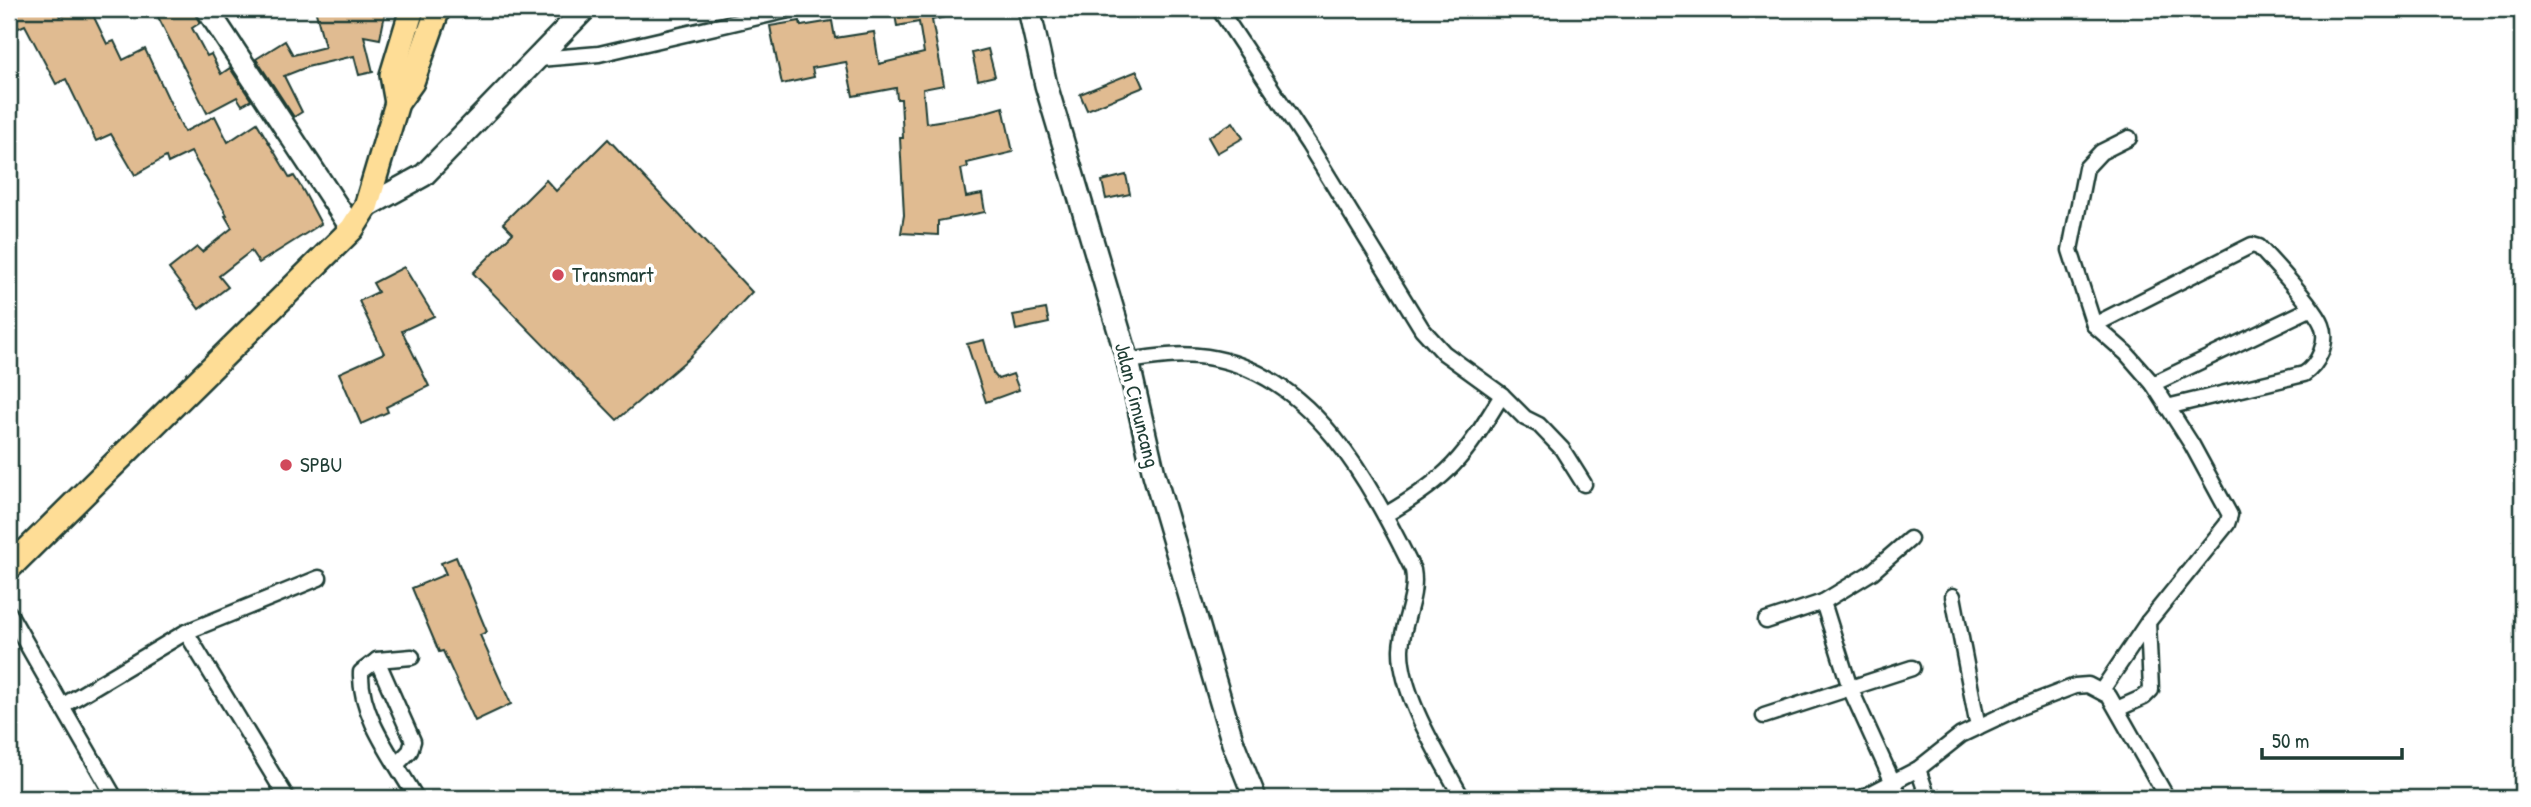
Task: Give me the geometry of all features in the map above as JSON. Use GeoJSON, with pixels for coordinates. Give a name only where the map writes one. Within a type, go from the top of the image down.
{"type":"FeatureCollection","features":[{"type":"Feature","properties":{"kind":"main road"},"geometry":{"type":"LineString","coordinates":[[397,103],[392,75],[412,9]]}},
{"type":"Feature","properties":{"kind":"main road"},"geometry":{"type":"LineString","coordinates":[[9,568],[352,229],[366,207],[397,103],[412,82],[438,9]]}},
{"type":"Feature","properties":{"kind":"street"},"geometry":{"type":"LineString","coordinates":[[207,9],[352,229]]}},
{"type":"Feature","properties":{"kind":"street"},"geometry":{"type":"LineString","coordinates":[[366,207],[424,175],[585,9]]}},
{"type":"Feature","properties":{"kind":"street"},"geometry":{"type":"LineString","coordinates":[[539,59],[591,55],[793,9]]}},
{"type":"Feature","properties":{"kind":"street","name":"Jalan Cimuncang"},"geometry":{"type":"LineString","coordinates":[[1029,9],[1045,85],[1128,360],[1157,486],[1233,743],[1255,798]]}},
{"type":"Feature","properties":{"kind":"street"},"geometry":{"type":"LineString","coordinates":[[1219,9],[1309,145],[1422,329],[1444,353],[1502,395],[1562,449],[1584,484]]}},
{"type":"Feature","properties":{"kind":"street"},"geometry":{"type":"LineString","coordinates":[[2102,690],[2148,622],[2221,531],[2230,515],[2192,444],[2153,384],[2126,353],[2094,325],[2069,240],[2086,168],[2101,152],[2129,138]]}},
{"type":"Feature","properties":{"kind":"street"},"geometry":{"type":"LineString","coordinates":[[2094,325],[2252,246],[2259,247],[2322,324],[2322,342],[2317,361],[2304,374],[2167,407]]}},
{"type":"Feature","properties":{"kind":"street"},"geometry":{"type":"LineString","coordinates":[[2153,384],[2310,309]]}},
{"type":"Feature","properties":{"kind":"street"},"geometry":{"type":"LineString","coordinates":[[1128,360],[1179,354],[1208,357],[1250,368],[1270,378],[1337,440],[1353,460],[1413,570],[1415,579],[1402,645],[1407,683],[1462,798]]}},
{"type":"Feature","properties":{"kind":"street"},"geometry":{"type":"LineString","coordinates":[[1385,515],[1426,491],[1444,476],[1470,447],[1502,395]]}},
{"type":"Feature","properties":{"kind":"street"},"geometry":{"type":"LineString","coordinates":[[1766,621],[1823,602],[1872,572],[1910,539]]}},
{"type":"Feature","properties":{"kind":"street"},"geometry":{"type":"LineString","coordinates":[[62,706],[186,632],[319,578]]}},
{"type":"Feature","properties":{"kind":"street"},"geometry":{"type":"LineString","coordinates":[[1953,596],[1978,727]]}},
{"type":"Feature","properties":{"kind":"street"},"geometry":{"type":"LineString","coordinates":[[1823,602],[1850,688],[1900,798]]}},
{"type":"Feature","properties":{"kind":"street"},"geometry":{"type":"LineString","coordinates":[[9,613],[115,798]]}},
{"type":"Feature","properties":{"kind":"street"},"geometry":{"type":"LineString","coordinates":[[2117,709],[2144,697],[2151,690],[2148,622]]}},
{"type":"Feature","properties":{"kind":"street"},"geometry":{"type":"LineString","coordinates":[[186,632],[286,798]]}},
{"type":"Feature","properties":{"kind":"street"},"geometry":{"type":"LineString","coordinates":[[412,657],[377,660],[361,673],[361,683],[370,712],[416,798]]}},
{"type":"Feature","properties":{"kind":"street"},"geometry":{"type":"LineString","coordinates":[[377,660],[414,741],[414,746],[397,764]]}},
{"type":"Feature","properties":{"kind":"street"},"geometry":{"type":"LineString","coordinates":[[1764,716],[1912,668]]}},
{"type":"Feature","properties":{"kind":"street"},"geometry":{"type":"LineString","coordinates":[[1862,798],[1918,769],[1949,744],[1978,727],[2075,686],[2095,686],[2102,690],[2117,709],[2166,798]]}},
{"type":"Feature","properties":{"kind":"street"},"geometry":{"type":"LineString","coordinates":[[1918,769],[1928,798]]}},
{"type":"Feature","properties":{"kind":"building"},"geometry":{"type":"Polygon","coordinates":[[[15,9],[61,9],[57,10],[60,17],[77,9],[90,9],[107,44],[114,41],[123,60],[145,49],[184,132],[215,116],[228,142],[257,123],[290,178],[294,176],[321,224],[259,263],[251,251],[219,276],[228,287],[199,309],[169,269],[197,247],[202,252],[232,228],[191,152],[168,163],[166,157],[135,175],[111,134],[96,141],[66,79],[56,84],[25,25],[14,30],[9,12],[15,9]]]}},
{"type":"Feature","properties":{"kind":"building"},"geometry":{"type":"Polygon","coordinates":[[[154,9],[192,9],[200,23],[192,28],[207,56],[211,54],[221,74],[230,68],[251,100],[242,105],[237,97],[207,113],[154,9]]]}},
{"type":"Feature","properties":{"kind":"building"},"geometry":{"type":"Polygon","coordinates":[[[315,9],[386,9],[380,39],[364,36],[373,72],[359,75],[354,56],[307,67],[284,76],[302,112],[294,117],[256,59],[285,41],[293,55],[325,47],[315,9]]]}},
{"type":"Feature","properties":{"kind":"building"},"geometry":{"type":"Polygon","coordinates":[[[894,9],[949,9],[950,16],[932,20],[944,85],[923,89],[926,123],[975,115],[1003,107],[1013,152],[967,163],[968,167],[961,169],[966,197],[982,194],[985,212],[938,221],[938,235],[901,233],[904,215],[900,138],[903,138],[901,99],[897,99],[896,88],[853,96],[846,62],[812,68],[814,77],[782,84],[770,26],[800,21],[801,26],[832,21],[835,38],[874,32],[879,64],[924,53],[919,22],[897,26],[894,9]]]}},
{"type":"Feature","properties":{"kind":"building"},"geometry":{"type":"Polygon","coordinates":[[[988,49],[995,76],[978,80],[972,53],[988,49]]]}},
{"type":"Feature","properties":{"kind":"building"},"geometry":{"type":"Polygon","coordinates":[[[1137,71],[1144,87],[1087,110],[1080,94],[1137,71]]]}},
{"type":"Feature","properties":{"kind":"building"},"geometry":{"type":"Polygon","coordinates":[[[1233,122],[1243,138],[1217,153],[1208,137],[1233,122]]]}},
{"type":"Feature","properties":{"kind":"building"},"geometry":{"type":"Polygon","coordinates":[[[608,139],[752,292],[688,359],[617,420],[473,273],[513,233],[503,223],[546,180],[556,191],[608,139]]]}},
{"type":"Feature","properties":{"kind":"building"},"geometry":{"type":"Polygon","coordinates":[[[1126,175],[1130,194],[1106,199],[1102,181],[1126,175]]]}},
{"type":"Feature","properties":{"kind":"building"},"geometry":{"type":"Polygon","coordinates":[[[404,267],[434,316],[402,331],[429,386],[386,407],[388,412],[361,424],[339,373],[384,353],[359,301],[378,292],[373,283],[404,267]]]}},
{"type":"Feature","properties":{"kind":"building"},"geometry":{"type":"Polygon","coordinates":[[[1046,309],[1049,323],[1016,330],[1013,315],[1046,309]]]}},
{"type":"Feature","properties":{"kind":"building"},"geometry":{"type":"Polygon","coordinates":[[[984,340],[993,373],[998,379],[1013,374],[1019,390],[986,402],[967,344],[984,340]]]}},
{"type":"Feature","properties":{"kind":"building"},"geometry":{"type":"Polygon","coordinates":[[[456,557],[487,632],[480,635],[511,704],[475,721],[443,651],[439,652],[412,588],[446,574],[441,563],[456,557]]]}},
{"type":"Feature","properties":{"kind":"place","name":"Transmart"},"geometry":{"type":"Point","coordinates":[558,275]}},
{"type":"Feature","properties":{"kind":"place","name":"SPBU"},"geometry":{"type":"Point","coordinates":[286,465]}}]}
